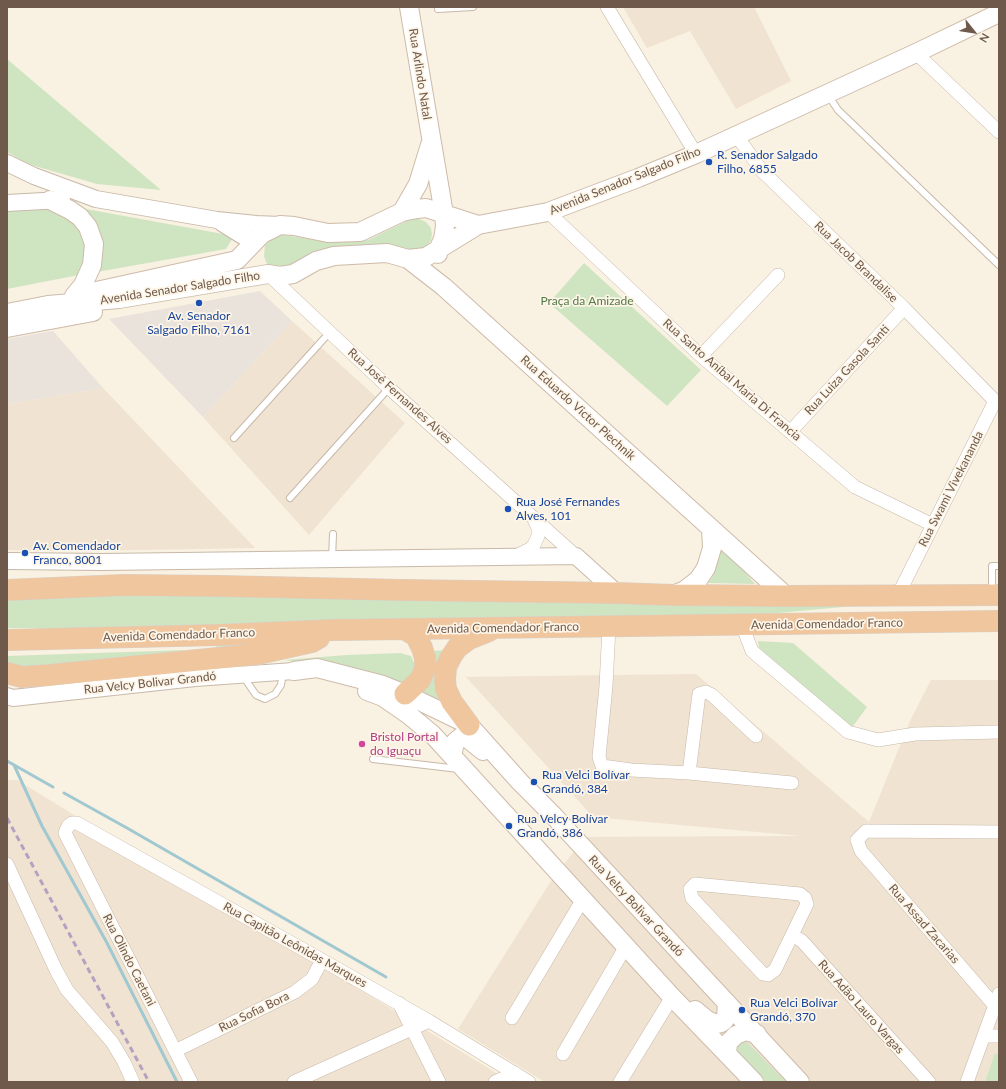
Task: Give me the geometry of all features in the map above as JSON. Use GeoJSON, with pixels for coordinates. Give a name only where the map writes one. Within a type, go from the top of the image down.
{"type":"FeatureCollection","features":[{"type":"Feature","properties":{"kind":"highway"},"geometry":{"type":"LineString","coordinates":[[7,590],[124,585],[673,595],[996,595]]}},
{"type":"Feature","properties":{"kind":"highway","name":"Avenida Comendador Franco"},"geometry":{"type":"LineString","coordinates":[[7,640],[217,635],[333,630],[496,629],[999,621]]}},
{"type":"Feature","properties":{"kind":"highway"},"geometry":{"type":"LineString","coordinates":[[469,725],[452,702],[446,689],[446,667],[457,648],[469,639],[496,629]]}},
{"type":"Feature","properties":{"kind":"highway"},"geometry":{"type":"LineString","coordinates":[[7,673],[22,677],[50,675],[258,654],[312,642],[333,630]]}},
{"type":"Feature","properties":{"kind":"highway"},"geometry":{"type":"LineString","coordinates":[[405,694],[420,680],[425,669],[425,658],[422,648],[416,636],[406,630]]}},
{"type":"Feature","properties":{"kind":"main road","name":"Rua Arlindo Natal"},"geometry":{"type":"LineString","coordinates":[[409,7],[444,214],[445,226],[443,239],[438,250]]}},
{"type":"Feature","properties":{"kind":"main road","name":"Avenida Senador Salgado Filho"},"geometry":{"type":"LineString","coordinates":[[7,313],[48,305],[119,299],[268,274],[280,276],[293,274],[316,261],[334,256],[387,253],[408,259],[426,257],[478,226],[548,212],[696,154],[916,53],[999,13]]}},
{"type":"Feature","properties":{"kind":"main road","name":"Rua Arlindo Natal"},"geometry":{"type":"LineString","coordinates":[[402,212],[418,184],[431,141]]}},
{"type":"Feature","properties":{"kind":"main road"},"geometry":{"type":"LineString","coordinates":[[50,200],[80,217],[88,227],[94,244],[92,265],[83,284],[74,296]]}},
{"type":"Feature","properties":{"kind":"main road"},"geometry":{"type":"LineString","coordinates":[[280,225],[294,226],[328,233],[360,232],[402,212],[426,208],[478,226]]}},
{"type":"Feature","properties":{"kind":"main road","name":"Avenida Senador Salgado Filho"},"geometry":{"type":"LineString","coordinates":[[48,305],[74,296],[237,260],[262,234],[280,225]]}},
{"type":"Feature","properties":{"kind":"main road"},"geometry":{"type":"LineString","coordinates":[[254,242],[254,254],[259,265],[268,274]]}},
{"type":"Feature","properties":{"kind":"main road"},"geometry":{"type":"LineString","coordinates":[[438,250],[438,266],[444,288]]}},
{"type":"Feature","properties":{"kind":"main road","name":"Rua Eduardo Victor Piechnik"},"geometry":{"type":"LineString","coordinates":[[408,259],[444,288],[786,596]]}},
{"type":"Feature","properties":{"kind":"main road"},"geometry":{"type":"LineString","coordinates":[[7,328],[95,311],[119,299]]}},
{"type":"Feature","properties":{"kind":"main road"},"geometry":{"type":"LineString","coordinates":[[673,595],[685,590],[698,580],[706,568],[712,548],[711,528]]}},
{"type":"Feature","properties":{"kind":"main road","name":"Rua Velcy Bolivar Grandó"},"geometry":{"type":"LineString","coordinates":[[289,671],[317,668],[383,685],[469,725],[520,782],[552,814],[800,1082]]}},
{"type":"Feature","properties":{"kind":"main road","name":"Rua Velcy Bolivar Grandó"},"geometry":{"type":"LineString","coordinates":[[289,671],[314,678],[348,684],[383,697],[409,715],[432,735],[672,997],[754,1082]]}},
{"type":"Feature","properties":{"kind":"main road"},"geometry":{"type":"LineString","coordinates":[[452,756],[455,742],[461,737],[464,738],[520,782]]}},
{"type":"Feature","properties":{"kind":"main road"},"geometry":{"type":"LineString","coordinates":[[672,997],[685,1003],[707,1020],[717,1024],[724,1021],[726,1018],[727,1003]]}},
{"type":"Feature","properties":{"kind":"main road"},"geometry":{"type":"LineString","coordinates":[[727,1054],[728,1043],[736,1035],[746,1031],[757,1034]]}},
{"type":"Feature","properties":{"kind":"street"},"geometry":{"type":"LineString","coordinates":[[608,7],[696,154]]}},
{"type":"Feature","properties":{"kind":"street"},"geometry":{"type":"LineString","coordinates":[[916,53],[999,132]]}},
{"type":"Feature","properties":{"kind":"street","name":"Rua Jacob Brandalise"},"geometry":{"type":"LineString","coordinates":[[736,135],[762,172],[904,308],[980,386]]}},
{"type":"Feature","properties":{"kind":"street"},"geometry":{"type":"LineString","coordinates":[[7,163],[34,176],[96,199],[217,220],[280,225]]}},
{"type":"Feature","properties":{"kind":"street"},"geometry":{"type":"LineString","coordinates":[[7,203],[96,199]]}},
{"type":"Feature","properties":{"kind":"street","name":"Rua Santo Aníbal Maria Di Francia"},"geometry":{"type":"LineString","coordinates":[[548,212],[701,356],[855,487],[932,525]]}},
{"type":"Feature","properties":{"kind":"street"},"geometry":{"type":"LineString","coordinates":[[217,220],[254,242]]}},
{"type":"Feature","properties":{"kind":"street","name":"Rua José Fernandes Alves"},"geometry":{"type":"LineString","coordinates":[[268,274],[389,388],[576,556]]}},
{"type":"Feature","properties":{"kind":"street"},"geometry":{"type":"LineString","coordinates":[[701,356],[778,275]]}},
{"type":"Feature","properties":{"kind":"street","name":"Rua Luiza Gasola Santi"},"geometry":{"type":"LineString","coordinates":[[790,432],[904,308]]}},
{"type":"Feature","properties":{"kind":"street","name":"Rua Swami Vivekananda"},"geometry":{"type":"LineString","coordinates":[[898,596],[932,525],[997,403],[980,386]]}},
{"type":"Feature","properties":{"kind":"street"},"geometry":{"type":"LineString","coordinates":[[514,557],[530,549],[534,545],[538,536],[538,528],[533,517]]}},
{"type":"Feature","properties":{"kind":"street"},"geometry":{"type":"LineString","coordinates":[[7,561],[102,562],[576,556],[617,593]]}},
{"type":"Feature","properties":{"kind":"street"},"geometry":{"type":"LineString","coordinates":[[742,625],[752,651],[848,732],[878,740],[915,734],[999,732]]}},
{"type":"Feature","properties":{"kind":"street"},"geometry":{"type":"LineString","coordinates":[[609,627],[606,686],[599,757],[602,766],[630,770],[689,773],[792,783]]}},
{"type":"Feature","properties":{"kind":"street","name":"Rua Velcy Bolivar Grandó"},"geometry":{"type":"LineString","coordinates":[[7,696],[13,698],[187,679],[289,671]]}},
{"type":"Feature","properties":{"kind":"street"},"geometry":{"type":"LineString","coordinates":[[689,773],[699,694],[706,692],[712,694],[756,736]]}},
{"type":"Feature","properties":{"kind":"street","name":"Rua Capitão Leônidas Marques"},"geometry":{"type":"LineString","coordinates":[[66,838],[65,833],[68,826],[72,823],[77,823],[399,1003],[529,1082]]}},
{"type":"Feature","properties":{"kind":"street","name":"Rua Assad Zacarias"},"geometry":{"type":"LineString","coordinates":[[997,1000],[861,851],[857,840],[866,831],[999,832]]}},
{"type":"Feature","properties":{"kind":"street","name":"Rua Olindo Caetani"},"geometry":{"type":"LineString","coordinates":[[66,838],[191,1082]]}},
{"type":"Feature","properties":{"kind":"street"},"geometry":{"type":"LineString","coordinates":[[7,864],[56,970],[67,990],[112,1042],[124,1062],[133,1082]]}},
{"type":"Feature","properties":{"kind":"street"},"geometry":{"type":"LineString","coordinates":[[695,884],[800,894],[805,898],[807,904],[792,935],[775,970],[768,975],[763,974],[692,898],[690,889],[695,884]]}},
{"type":"Feature","properties":{"kind":"street"},"geometry":{"type":"LineString","coordinates":[[512,1018],[583,899]]}},
{"type":"Feature","properties":{"kind":"street","name":"Rua Adão Lauro Vargas"},"geometry":{"type":"LineString","coordinates":[[792,935],[802,941],[929,1082]]}},
{"type":"Feature","properties":{"kind":"street"},"geometry":{"type":"LineString","coordinates":[[563,1054],[626,946]]}},
{"type":"Feature","properties":{"kind":"street","name":"Rua Sofia Bora"},"geometry":{"type":"LineString","coordinates":[[175,1051],[295,992],[312,979],[322,960]]}},
{"type":"Feature","properties":{"kind":"street"},"geometry":{"type":"LineString","coordinates":[[620,1082],[672,997]]}},
{"type":"Feature","properties":{"kind":"street"},"geometry":{"type":"LineString","coordinates":[[967,1082],[997,1000]]}},
{"type":"Feature","properties":{"kind":"street"},"geometry":{"type":"LineString","coordinates":[[399,1003],[439,1082]]}},
{"type":"Feature","properties":{"kind":"street"},"geometry":{"type":"LineString","coordinates":[[294,1082],[429,1021]]}},
{"type":"Feature","properties":{"kind":"street"},"geometry":{"type":"LineString","coordinates":[[984,1036],[999,1036]]}},
{"type":"Feature","properties":{"kind":"street"},"geometry":{"type":"LineString","coordinates":[[495,1082],[515,1073]]}},
{"type":"Feature","properties":{"kind":"lane"},"geometry":{"type":"LineString","coordinates":[[438,9],[472,7]]}},
{"type":"Feature","properties":{"kind":"lane"},"geometry":{"type":"LineString","coordinates":[[827,94],[838,110],[999,265]]}},
{"type":"Feature","properties":{"kind":"lane"},"geometry":{"type":"LineString","coordinates":[[234,438],[330,332]]}},
{"type":"Feature","properties":{"kind":"lane"},"geometry":{"type":"LineString","coordinates":[[290,498],[389,388]]}},
{"type":"Feature","properties":{"kind":"lane"},"geometry":{"type":"LineString","coordinates":[[332,559],[333,534]]}},
{"type":"Feature","properties":{"kind":"lane"},"geometry":{"type":"LineString","coordinates":[[996,595],[992,566],[999,566]]}},
{"type":"Feature","properties":{"kind":"lane"},"geometry":{"type":"LineString","coordinates":[[242,674],[256,695],[265,699],[275,694],[289,671]]}},
{"type":"Feature","properties":{"kind":"lane"},"geometry":{"type":"LineString","coordinates":[[373,759],[464,769]]}},
{"type":"Feature","properties":{"kind":"shaded area"},"geometry":{"type":"Polygon","coordinates":[[[623,7],[754,7],[791,81],[736,109],[690,31],[647,48],[623,7]]]}},
{"type":"Feature","properties":{"kind":"shaded area"},"geometry":{"type":"Polygon","coordinates":[[[260,291],[292,321],[203,417],[109,319],[260,291]]]}},
{"type":"Feature","properties":{"kind":"shaded area"},"geometry":{"type":"Polygon","coordinates":[[[292,321],[405,423],[309,535],[203,417],[292,321]]]}},
{"type":"Feature","properties":{"kind":"shaded area"},"geometry":{"type":"Polygon","coordinates":[[[53,331],[103,388],[7,404],[7,339],[53,331]]]}},
{"type":"Feature","properties":{"kind":"shaded area"},"geometry":{"type":"Polygon","coordinates":[[[103,388],[255,548],[81,551],[7,550],[7,404],[103,388]]]}},
{"type":"Feature","properties":{"kind":"shaded area"},"geometry":{"type":"Polygon","coordinates":[[[696,674],[869,822],[910,721],[931,680],[999,680],[999,1082],[545,1082],[458,1029],[551,881],[585,837],[801,836],[593,817],[466,677],[696,674]]]}},
{"type":"Feature","properties":{"kind":"shaded area"},"geometry":{"type":"Polygon","coordinates":[[[7,780],[17,780],[511,1082],[7,1082],[7,780]]]}},
{"type":"Feature","properties":{"kind":"green space"},"geometry":{"type":"Polygon","coordinates":[[[7,59],[161,190],[97,184],[28,164],[7,152],[7,59]]]}},
{"type":"Feature","properties":{"kind":"green space"},"geometry":{"type":"Polygon","coordinates":[[[47,206],[76,222],[87,245],[87,261],[79,275],[7,289],[7,208],[47,206]]]}},
{"type":"Feature","properties":{"kind":"green space"},"geometry":{"type":"Polygon","coordinates":[[[86,209],[234,236],[226,249],[97,272],[102,260],[101,243],[86,209]]]}},
{"type":"Feature","properties":{"kind":"green space"},"geometry":{"type":"Polygon","coordinates":[[[413,218],[426,222],[431,228],[431,240],[426,248],[287,269],[270,268],[264,256],[265,245],[275,236],[284,235],[328,242],[368,240],[413,218]]]}},
{"type":"Feature","properties":{"kind":"green space","name":"Praça da Amizade"},"geometry":{"type":"Polygon","coordinates":[[[584,263],[701,370],[667,406],[549,303],[584,263]]]}},
{"type":"Feature","properties":{"kind":"green space"},"geometry":{"type":"Polygon","coordinates":[[[719,542],[755,584],[708,583],[713,576],[717,563],[719,542]]]}},
{"type":"Feature","properties":{"kind":"green space"},"geometry":{"type":"Polygon","coordinates":[[[124,591],[886,603],[745,616],[220,629],[7,628],[7,597],[124,591]]]}},
{"type":"Feature","properties":{"kind":"green space"},"geometry":{"type":"Polygon","coordinates":[[[277,641],[279,645],[7,672],[7,656],[216,649],[217,643],[277,641]]]}},
{"type":"Feature","properties":{"kind":"green space"},"geometry":{"type":"Polygon","coordinates":[[[758,641],[793,643],[867,707],[851,729],[759,648],[758,641]]]}},
{"type":"Feature","properties":{"kind":"green space"},"geometry":{"type":"Polygon","coordinates":[[[451,650],[449,707],[413,695],[429,651],[451,650]]]}},
{"type":"Feature","properties":{"kind":"green space"},"geometry":{"type":"Polygon","coordinates":[[[400,653],[411,656],[416,667],[413,678],[403,684],[351,669],[284,660],[346,655],[400,653]]]}},
{"type":"Feature","properties":{"kind":"green space"},"geometry":{"type":"Polygon","coordinates":[[[742,1041],[748,1043],[786,1082],[766,1082],[738,1052],[737,1046],[742,1041]]]}},
{"type":"Feature","properties":{"kind":"green space"},"geometry":{"type":"Polygon","coordinates":[[[995,1053],[999,1055],[999,1082],[985,1082],[995,1053]]]}},
{"type":"Feature","properties":{"kind":"waterway"},"geometry":{"type":"LineString","coordinates":[[7,761],[53,787]]}},
{"type":"Feature","properties":{"kind":"waterway"},"geometry":{"type":"LineString","coordinates":[[14,765],[42,826],[107,943],[177,1082]]}},
{"type":"Feature","properties":{"kind":"waterway"},"geometry":{"type":"LineString","coordinates":[[64,793],[386,977]]}},
{"type":"Feature","properties":{"kind":"railway"},"geometry":{"type":"LineString","coordinates":[[7,818],[149,1082]]}},
{"type":"Feature","properties":{"kind":"place","name":"R. Senador Salgado Filho, 6855"},"geometry":{"type":"Point","coordinates":[709,162]}},
{"type":"Feature","properties":{"kind":"place","name":"Av. Senador Salgado Filho, 7161"},"geometry":{"type":"Point","coordinates":[199,303]}},
{"type":"Feature","properties":{"kind":"place","name":"Rua José Fernandes Alves, 101"},"geometry":{"type":"Point","coordinates":[508,509]}},
{"type":"Feature","properties":{"kind":"place","name":"Av. Comendador Franco, 8001"},"geometry":{"type":"Point","coordinates":[25,553]}},
{"type":"Feature","properties":{"kind":"place","name":"Bristol Portal do Iguaçu"},"geometry":{"type":"Point","coordinates":[362,744]}},
{"type":"Feature","properties":{"kind":"place","name":"Rua Velci Bolívar Grandó, 384"},"geometry":{"type":"Point","coordinates":[534,782]}},
{"type":"Feature","properties":{"kind":"place","name":"Rua Velcy Bolívar Grandó, 386"},"geometry":{"type":"Point","coordinates":[509,826]}},
{"type":"Feature","properties":{"kind":"place","name":"Rua Velci Bolívar Grandó, 370"},"geometry":{"type":"Point","coordinates":[742,1010]}}]}
